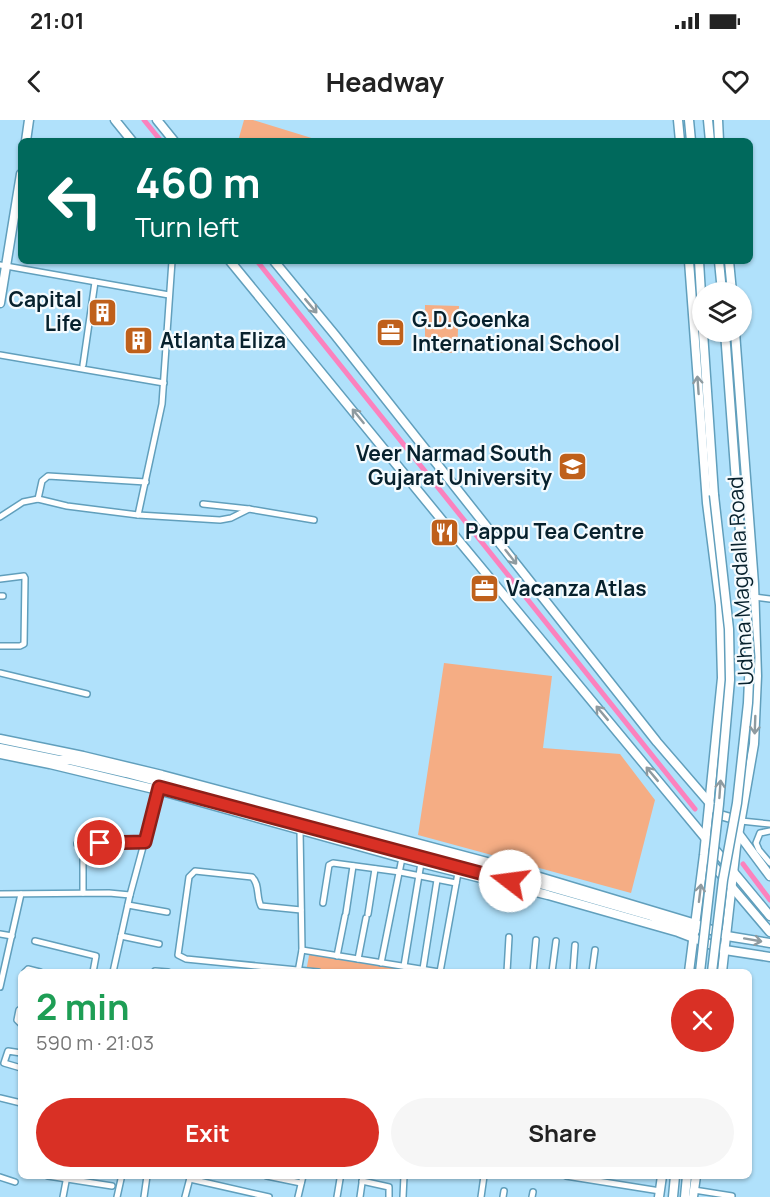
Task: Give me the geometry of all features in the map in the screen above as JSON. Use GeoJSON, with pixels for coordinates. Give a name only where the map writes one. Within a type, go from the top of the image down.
{"type":"FeatureCollection","features":[{"type":"Feature","properties":{"kind":"main road"},"geometry":{"type":"LineString","coordinates":[[27,138],[30,120]]}},
{"type":"Feature","properties":{"kind":"main road"},"geometry":{"type":"LineString","coordinates":[[115,120],[130,138]]}},
{"type":"Feature","properties":{"kind":"main road"},"geometry":{"type":"LineString","coordinates":[[157,120],[172,138]]}},
{"type":"Feature","properties":{"kind":"main road"},"geometry":{"type":"LineString","coordinates":[[678,120],[680,138]]}},
{"type":"Feature","properties":{"kind":"main road"},"geometry":{"type":"LineString","coordinates":[[689,120],[691,138]]}},
{"type":"Feature","properties":{"kind":"main road"},"geometry":{"type":"LineString","coordinates":[[708,120],[710,138]]}},
{"type":"Feature","properties":{"kind":"main road"},"geometry":{"type":"LineString","coordinates":[[718,120],[720,138]]}},
{"type":"Feature","properties":{"kind":"main road"},"geometry":{"type":"LineString","coordinates":[[0,303],[3,266],[18,189]]}},
{"type":"Feature","properties":{"kind":"main road"},"geometry":{"type":"LineString","coordinates":[[232,264],[770,916]]}},
{"type":"Feature","properties":{"kind":"main road"},"geometry":{"type":"LineString","coordinates":[[276,264],[657,742],[720,815],[741,821]]}},
{"type":"Feature","properties":{"kind":"main road"},"geometry":{"type":"LineString","coordinates":[[689,264],[707,503],[720,605],[722,678],[710,804],[689,969]]}},
{"type":"Feature","properties":{"kind":"main road"},"geometry":{"type":"LineString","coordinates":[[699,264],[700,282]]}},
{"type":"Feature","properties":{"kind":"main road"},"geometry":{"type":"LineString","coordinates":[[719,264],[721,282]]}},
{"type":"Feature","properties":{"kind":"main road"},"geometry":{"type":"LineString","coordinates":[[729,264],[731,282]]}},
{"type":"Feature","properties":{"kind":"main road","name":"Udhna Magdalla Road"},"geometry":{"type":"LineString","coordinates":[[700,969],[730,680],[729,629],[714,495],[704,342]]}},
{"type":"Feature","properties":{"kind":"main road","name":"Udhna Magdalla Road"},"geometry":{"type":"LineString","coordinates":[[712,969],[723,880],[737,803],[748,703],[750,657],[726,342]]}},
{"type":"Feature","properties":{"kind":"main road"},"geometry":{"type":"LineString","coordinates":[[722,969],[733,871],[754,744],[757,676],[746,470],[736,342]]}},
{"type":"Feature","properties":{"kind":"main road"},"geometry":{"type":"LineString","coordinates":[[734,462],[746,470]]}},
{"type":"Feature","properties":{"kind":"main road"},"geometry":{"type":"LineString","coordinates":[[0,739],[86,756],[160,784],[300,830],[458,873],[695,931],[770,943]]}},
{"type":"Feature","properties":{"kind":"main road"},"geometry":{"type":"LineString","coordinates":[[0,748],[59,760],[513,869],[695,931],[725,950],[770,957]]}},
{"type":"Feature","properties":{"kind":"main road"},"geometry":{"type":"LineString","coordinates":[[0,754],[160,784],[562,894],[650,921],[661,921],[695,931]]}},
{"type":"Feature","properties":{"kind":"main road"},"geometry":{"type":"LineString","coordinates":[[728,818],[770,876]]}},
{"type":"Feature","properties":{"kind":"main road"},"geometry":{"type":"LineString","coordinates":[[704,855],[770,932]]}},
{"type":"Feature","properties":{"kind":"main road"},"geometry":{"type":"LineString","coordinates":[[660,1194],[662,1179]]}},
{"type":"Feature","properties":{"kind":"main road"},"geometry":{"type":"LineString","coordinates":[[673,1197],[675,1179]]}},
{"type":"Feature","properties":{"kind":"main road"},"geometry":{"type":"LineString","coordinates":[[685,1197],[687,1179]]}},
{"type":"Feature","properties":{"kind":"main road"},"geometry":{"type":"LineString","coordinates":[[694,1194],[696,1179]]}},
{"type":"Feature","properties":{"kind":"street"},"geometry":{"type":"LineString","coordinates":[[138,515],[162,404],[172,264]]}},
{"type":"Feature","properties":{"kind":"street"},"geometry":{"type":"LineString","coordinates":[[3,266],[169,295]]}},
{"type":"Feature","properties":{"kind":"street"},"geometry":{"type":"LineString","coordinates":[[82,365],[95,282]]}},
{"type":"Feature","properties":{"kind":"street"},"geometry":{"type":"LineString","coordinates":[[0,355],[164,382]]}},
{"type":"Feature","properties":{"kind":"street"},"geometry":{"type":"LineString","coordinates":[[38,499],[42,481],[48,476],[146,482]]}},
{"type":"Feature","properties":{"kind":"street"},"geometry":{"type":"LineString","coordinates":[[0,517],[23,502],[38,499],[67,506],[138,515],[224,520],[241,515],[249,509]]}},
{"type":"Feature","properties":{"kind":"street"},"geometry":{"type":"LineString","coordinates":[[203,504],[314,520]]}},
{"type":"Feature","properties":{"kind":"street"},"geometry":{"type":"LineString","coordinates":[[0,579],[24,576],[25,578],[24,644],[0,646]]}},
{"type":"Feature","properties":{"kind":"street"},"geometry":{"type":"LineString","coordinates":[[754,597],[770,599]]}},
{"type":"Feature","properties":{"kind":"street"},"geometry":{"type":"LineString","coordinates":[[0,674],[87,694]]}},
{"type":"Feature","properties":{"kind":"street"},"geometry":{"type":"LineString","coordinates":[[114,969],[130,895],[160,784]]}},
{"type":"Feature","properties":{"kind":"street"},"geometry":{"type":"LineString","coordinates":[[741,821],[770,824]]}},
{"type":"Feature","properties":{"kind":"street"},"geometry":{"type":"LineString","coordinates":[[298,969],[302,950],[300,830]]}},
{"type":"Feature","properties":{"kind":"street"},"geometry":{"type":"LineString","coordinates":[[770,831],[760,833],[756,843],[770,863]]}},
{"type":"Feature","properties":{"kind":"street"},"geometry":{"type":"LineString","coordinates":[[77,844],[145,842]]}},
{"type":"Feature","properties":{"kind":"street"},"geometry":{"type":"LineString","coordinates":[[381,963],[402,858]]}},
{"type":"Feature","properties":{"kind":"street"},"geometry":{"type":"LineString","coordinates":[[82,893],[83,860]]}},
{"type":"Feature","properties":{"kind":"street"},"geometry":{"type":"LineString","coordinates":[[323,903],[329,865],[333,863],[400,872],[456,884]]}},
{"type":"Feature","properties":{"kind":"street"},"geometry":{"type":"LineString","coordinates":[[404,966],[421,863]]}},
{"type":"Feature","properties":{"kind":"street"},"geometry":{"type":"LineString","coordinates":[[337,956],[353,866]]}},
{"type":"Feature","properties":{"kind":"street"},"geometry":{"type":"LineString","coordinates":[[358,959],[375,869]]}},
{"type":"Feature","properties":{"kind":"street"},"geometry":{"type":"LineString","coordinates":[[288,969],[180,957],[178,952],[189,877],[195,871],[252,877],[256,882],[261,906],[300,910]]}},
{"type":"Feature","properties":{"kind":"street"},"geometry":{"type":"LineString","coordinates":[[440,969],[458,873]]}},
{"type":"Feature","properties":{"kind":"street"},"geometry":{"type":"LineString","coordinates":[[302,950],[423,969],[437,880]]}},
{"type":"Feature","properties":{"kind":"street"},"geometry":{"type":"LineString","coordinates":[[0,894],[130,895]]}},
{"type":"Feature","properties":{"kind":"street"},"geometry":{"type":"LineString","coordinates":[[0,987],[21,894]]}},
{"type":"Feature","properties":{"kind":"street"},"geometry":{"type":"LineString","coordinates":[[128,905],[166,912]]}},
{"type":"Feature","properties":{"kind":"street"},"geometry":{"type":"LineString","coordinates":[[0,934],[12,936]]}},
{"type":"Feature","properties":{"kind":"street"},"geometry":{"type":"LineString","coordinates":[[121,936],[159,944]]}},
{"type":"Feature","properties":{"kind":"street"},"geometry":{"type":"LineString","coordinates":[[507,969],[509,937]]}},
{"type":"Feature","properties":{"kind":"street"},"geometry":{"type":"LineString","coordinates":[[533,969],[536,940]]}},
{"type":"Feature","properties":{"kind":"street"},"geometry":{"type":"LineString","coordinates":[[35,941],[96,956],[94,969]]}},
{"type":"Feature","properties":{"kind":"street"},"geometry":{"type":"LineString","coordinates":[[552,969],[556,942]]}},
{"type":"Feature","properties":{"kind":"street"},"geometry":{"type":"LineString","coordinates":[[573,969],[575,945]]}},
{"type":"Feature","properties":{"kind":"street"},"geometry":{"type":"LineString","coordinates":[[592,969],[595,950]]}},
{"type":"Feature","properties":{"kind":"street"},"geometry":{"type":"LineString","coordinates":[[18,1053],[8,1051],[4,1064],[18,1067]]}},
{"type":"Feature","properties":{"kind":"street"},"geometry":{"type":"LineString","coordinates":[[0,1098],[18,1102]]}},
{"type":"Feature","properties":{"kind":"street"},"geometry":{"type":"LineString","coordinates":[[0,1177],[15,1182]]}},
{"type":"Feature","properties":{"kind":"street"},"geometry":{"type":"LineString","coordinates":[[63,1197],[67,1179]]}},
{"type":"Feature","properties":{"kind":"street"},"geometry":{"type":"LineString","coordinates":[[73,1179],[112,1186]]}},
{"type":"Feature","properties":{"kind":"street"},"geometry":{"type":"LineString","coordinates":[[117,1197],[121,1179]]}},
{"type":"Feature","properties":{"kind":"street"},"geometry":{"type":"LineString","coordinates":[[144,1197],[147,1179]]}},
{"type":"Feature","properties":{"kind":"street"},"geometry":{"type":"LineString","coordinates":[[185,1197],[190,1179]]}},
{"type":"Feature","properties":{"kind":"street"},"geometry":{"type":"LineString","coordinates":[[194,1179],[269,1197]]}},
{"type":"Feature","properties":{"kind":"street"},"geometry":{"type":"LineString","coordinates":[[280,1179],[301,1184]]}},
{"type":"Feature","properties":{"kind":"street"},"geometry":{"type":"LineString","coordinates":[[298,1197],[302,1179]]}},
{"type":"Feature","properties":{"kind":"street"},"geometry":{"type":"LineString","coordinates":[[337,1197],[340,1179]]}},
{"type":"Feature","properties":{"kind":"street"},"geometry":{"type":"LineString","coordinates":[[360,1197],[363,1179],[389,1187],[389,1197]]}},
{"type":"Feature","properties":{"kind":"street"},"geometry":{"type":"LineString","coordinates":[[403,1197],[404,1179]]}},
{"type":"Feature","properties":{"kind":"street"},"geometry":{"type":"LineString","coordinates":[[481,1197],[484,1179]]}},
{"type":"Feature","properties":{"kind":"street"},"geometry":{"type":"LineString","coordinates":[[582,1179],[660,1194]]}},
{"type":"Feature","properties":{"kind":"street"},"geometry":{"type":"LineString","coordinates":[[694,1194],[732,1196]]}},
{"type":"Feature","properties":{"kind":"shaded area"},"geometry":{"type":"Polygon","coordinates":[[[244,120],[253,120],[312,138],[239,138],[244,120]]]}},
{"type":"Feature","properties":{"kind":"shaded area"},"geometry":{"type":"Polygon","coordinates":[[[425,305],[459,306],[457,353],[425,352],[425,305]]]}},
{"type":"Feature","properties":{"kind":"shaded area"},"geometry":{"type":"Polygon","coordinates":[[[444,663],[552,676],[543,748],[620,754],[655,800],[631,893],[418,835],[444,663]]]}},
{"type":"Feature","properties":{"kind":"shaded area"},"geometry":{"type":"Polygon","coordinates":[[[310,950],[421,969],[307,969],[310,950]]]}},
{"type":"Feature","properties":{"kind":"waterway"},"geometry":{"type":"LineString","coordinates":[[144,120],[159,138]]}},
{"type":"Feature","properties":{"kind":"waterway"},"geometry":{"type":"LineString","coordinates":[[259,264],[695,809]]}},
{"type":"Feature","properties":{"kind":"waterway"},"geometry":{"type":"LineString","coordinates":[[743,864],[770,900]]}},
{"type":"Feature","properties":{"kind":"place","name":"Capital Life"},"geometry":{"type":"Point","coordinates":[103,312]}},
{"type":"Feature","properties":{"kind":"place","name":"G.D.Goenka International School"},"geometry":{"type":"Point","coordinates":[391,332]}},
{"type":"Feature","properties":{"kind":"place","name":"Atlanta Eliza"},"geometry":{"type":"Point","coordinates":[139,341]}},
{"type":"Feature","properties":{"kind":"place","name":"Veer Narmad South Gujarat University"},"geometry":{"type":"Point","coordinates":[573,466]}},
{"type":"Feature","properties":{"kind":"place","name":"Pappu Tea Centre"},"geometry":{"type":"Point","coordinates":[444,532]}},
{"type":"Feature","properties":{"kind":"place","name":"Vacanza Atlas"},"geometry":{"type":"Point","coordinates":[485,589]}},
{"type":"Feature","properties":{"kind":"route"},"geometry":{"type":"LineString","coordinates":[[100,843],[145,842],[159,787],[290,824],[510,881]]}}]}
